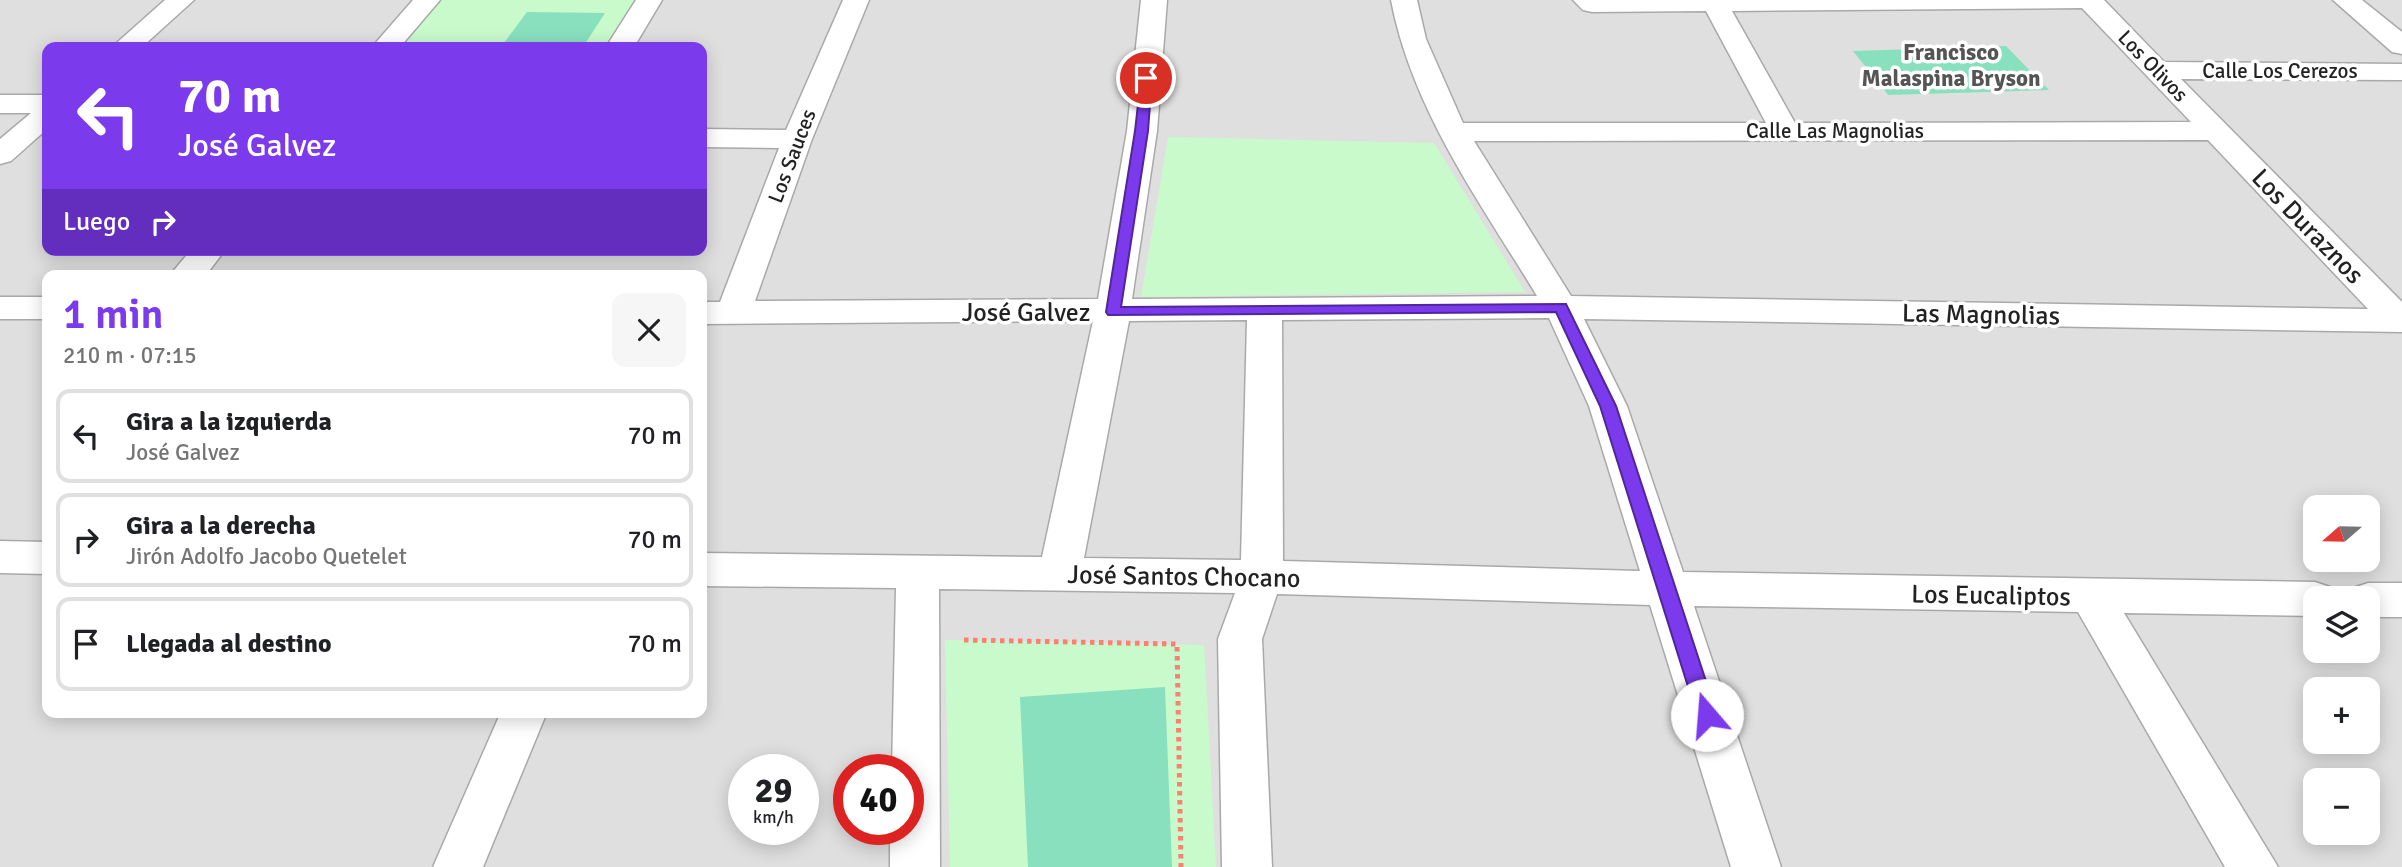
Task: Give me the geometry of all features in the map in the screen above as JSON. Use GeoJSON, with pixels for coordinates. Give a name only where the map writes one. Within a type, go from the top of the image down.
{"type":"FeatureCollection","features":[{"type":"Feature","properties":{"kind":"street"},"geometry":{"type":"LineString","coordinates":[[132,42],[181,0]]}},
{"type":"Feature","properties":{"kind":"street"},"geometry":{"type":"LineString","coordinates":[[390,42],[427,0]]}},
{"type":"Feature","properties":{"kind":"street"},"geometry":{"type":"LineString","coordinates":[[623,42],[649,0]]}},
{"type":"Feature","properties":{"kind":"street","name":"Los Sauces"},"geometry":{"type":"LineString","coordinates":[[717,314],[797,139],[856,0]]}},
{"type":"Feature","properties":{"kind":"street"},"geometry":{"type":"LineString","coordinates":[[1060,574],[1113,312],[1142,131],[1154,0]]}},
{"type":"Feature","properties":{"kind":"street"},"geometry":{"type":"LineString","coordinates":[[1404,0],[1420,62],[1453,132],[1561,307],[1608,406],[1756,867]]}},
{"type":"Feature","properties":{"kind":"street"},"geometry":{"type":"LineString","coordinates":[[1587,1],[2090,0]]}},
{"type":"Feature","properties":{"kind":"street","name":"Los Olivos"},"geometry":{"type":"LineString","coordinates":[[2090,0],[2216,131]]}},
{"type":"Feature","properties":{"kind":"street"},"geometry":{"type":"LineString","coordinates":[[2347,0],[2400,42]]}},
{"type":"Feature","properties":{"kind":"street"},"geometry":{"type":"LineString","coordinates":[[1714,2],[1785,131]]}},
{"type":"Feature","properties":{"kind":"street","name":"Calle Los Cerezos"},"geometry":{"type":"LineString","coordinates":[[2158,71],[2402,72]]}},
{"type":"Feature","properties":{"kind":"street"},"geometry":{"type":"LineString","coordinates":[[0,104],[42,104]]}},
{"type":"Feature","properties":{"kind":"street"},"geometry":{"type":"LineString","coordinates":[[0,155],[42,118]]}},
{"type":"Feature","properties":{"kind":"street","name":"Calle Las Magnolias"},"geometry":{"type":"LineString","coordinates":[[1453,132],[2216,131]]}},
{"type":"Feature","properties":{"kind":"street","name":"Los Duraznos"},"geometry":{"type":"LineString","coordinates":[[2216,131],[2401,321]]}},
{"type":"Feature","properties":{"kind":"street"},"geometry":{"type":"LineString","coordinates":[[707,138],[797,139]]}},
{"type":"Feature","properties":{"kind":"street"},"geometry":{"type":"LineString","coordinates":[[191,270],[204,256]]}},
{"type":"Feature","properties":{"kind":"street","name":"José Galvez"},"geometry":{"type":"LineString","coordinates":[[717,314],[1561,307]]}},
{"type":"Feature","properties":{"kind":"street","name":"Las Magnolias"},"geometry":{"type":"LineString","coordinates":[[1561,307],[2401,321]]}},
{"type":"Feature","properties":{"kind":"street"},"geometry":{"type":"LineString","coordinates":[[0,308],[42,308]]}},
{"type":"Feature","properties":{"kind":"street"},"geometry":{"type":"LineString","coordinates":[[1247,867],[1240,639],[1262,577],[1265,309]]}},
{"type":"Feature","properties":{"kind":"street"},"geometry":{"type":"LineString","coordinates":[[0,557],[42,558]]}},
{"type":"Feature","properties":{"kind":"street","name":"José Santos Chocano"},"geometry":{"type":"LineString","coordinates":[[707,569],[1262,577],[1666,589]]}},
{"type":"Feature","properties":{"kind":"street"},"geometry":{"type":"LineString","coordinates":[[915,867],[918,572]]}},
{"type":"Feature","properties":{"kind":"street","name":"Los Eucaliptos"},"geometry":{"type":"LineString","coordinates":[[1666,589],[2303,599]]}},
{"type":"Feature","properties":{"kind":"street"},"geometry":{"type":"LineString","coordinates":[[2091,597],[2253,867]]}},
{"type":"Feature","properties":{"kind":"street"},"geometry":{"type":"LineString","coordinates":[[2380,600],[2402,600]]}},
{"type":"Feature","properties":{"kind":"street"},"geometry":{"type":"LineString","coordinates":[[458,867],[521,718]]}},
{"type":"Feature","properties":{"kind":"path"},"geometry":{"type":"LineString","coordinates":[[956,640],[1177,644],[1181,867]]}},
{"type":"Feature","properties":{"kind":"shaded area"},"geometry":{"type":"Polygon","coordinates":[[[0,0],[2402,0],[2402,867],[0,867],[0,0]]]}},
{"type":"Feature","properties":{"kind":"green space"},"geometry":{"type":"Polygon","coordinates":[[[438,0],[644,0],[615,42],[400,42],[438,0]]]}},
{"type":"Feature","properties":{"kind":"green space"},"geometry":{"type":"Polygon","coordinates":[[[527,12],[605,13],[586,42],[505,42],[527,12]]]}},
{"type":"Feature","properties":{"kind":"green space"},"geometry":{"type":"Polygon","coordinates":[[[2006,46],[2049,90],[1888,95],[1853,51],[2006,46]]]}},
{"type":"Feature","properties":{"kind":"green space"},"geometry":{"type":"Polygon","coordinates":[[[1168,137],[1434,143],[1525,292],[1141,297],[1168,137]]]}},
{"type":"Feature","properties":{"kind":"green space"},"geometry":{"type":"Polygon","coordinates":[[[945,640],[1204,645],[1216,867],[950,867],[945,640]]]}},
{"type":"Feature","properties":{"kind":"green space"},"geometry":{"type":"Polygon","coordinates":[[[1165,687],[1172,867],[1028,867],[1020,697],[1165,687]]]}},
{"type":"Feature","properties":{"kind":"district","name":"Francisco Malaspina Bryson"},"geometry":{"type":"Point","coordinates":[1951,65]}},
{"type":"Feature","properties":{"kind":"route"},"geometry":{"type":"LineString","coordinates":[[1146,78],[1142,131],[1113,312],[1561,307],[1608,406],[1707,715]]}}]}
